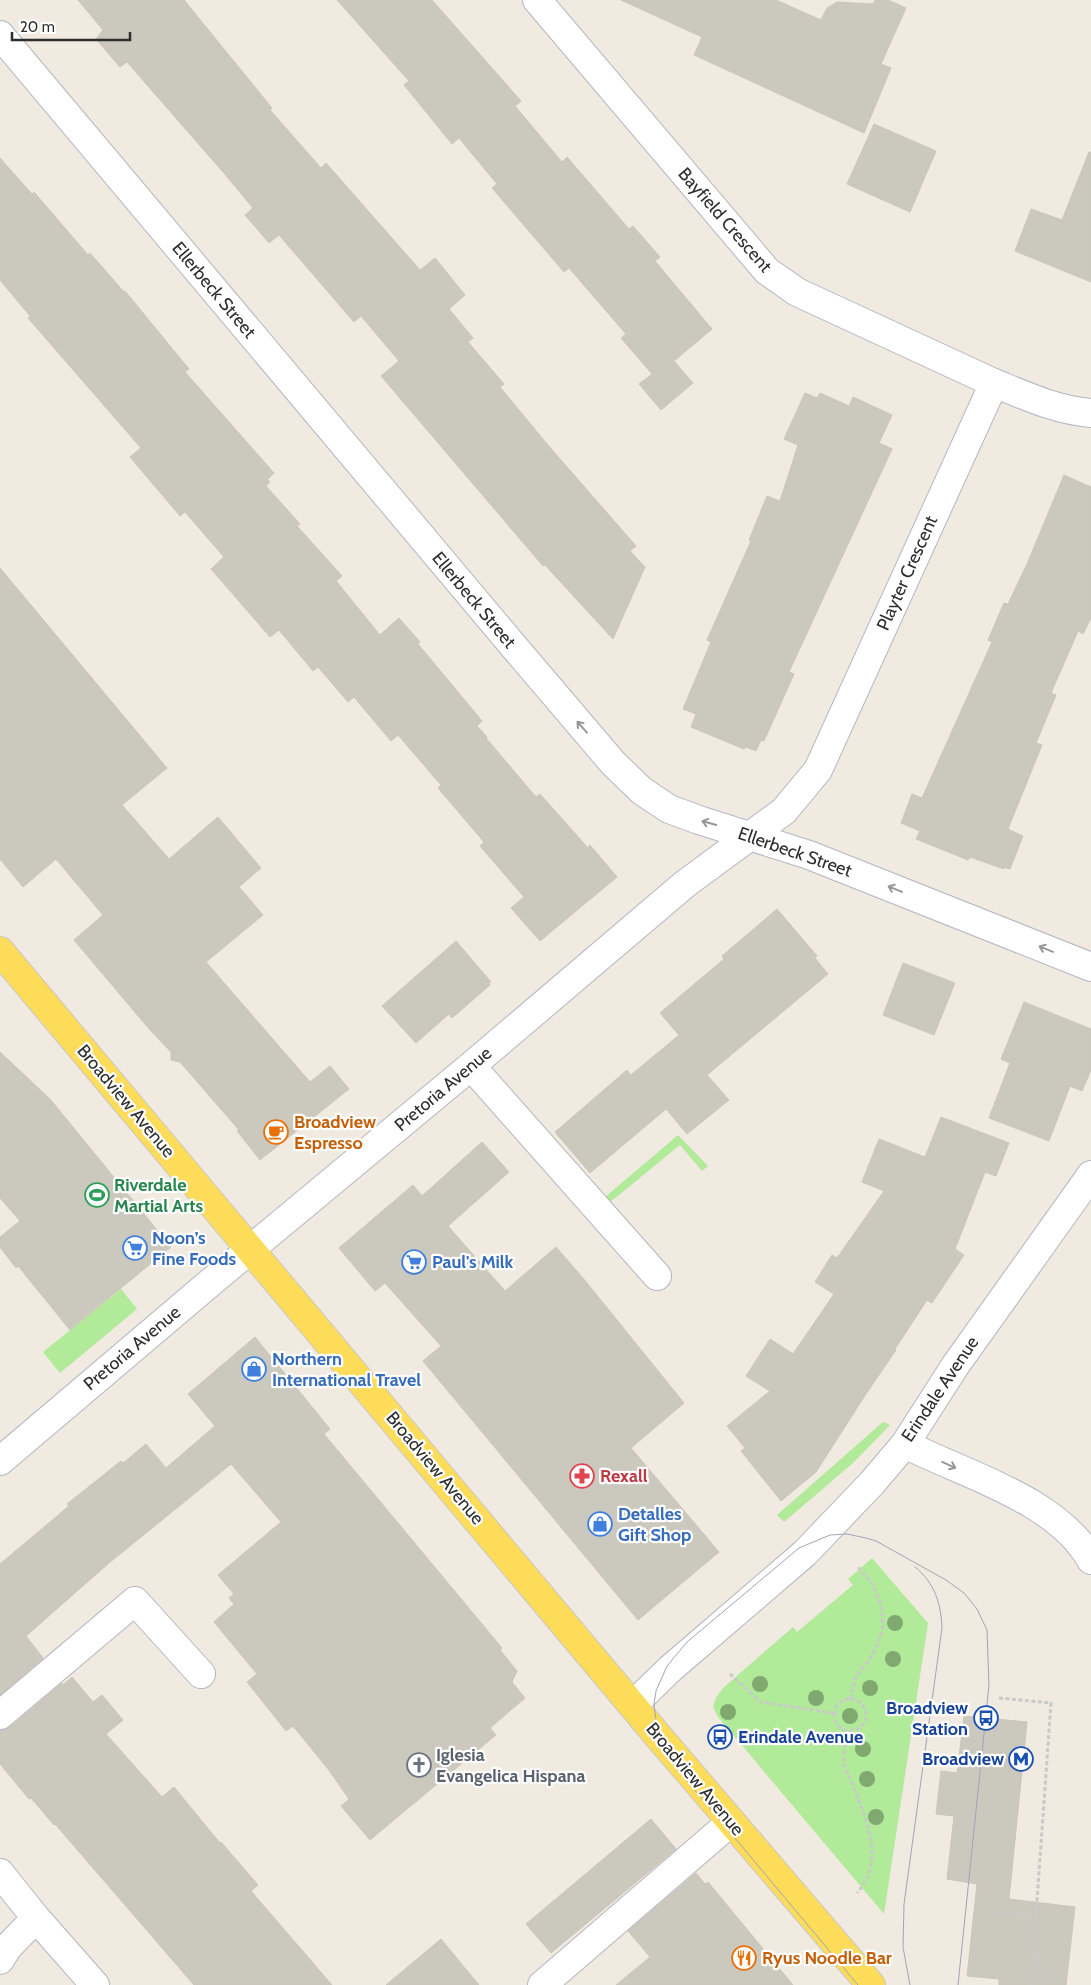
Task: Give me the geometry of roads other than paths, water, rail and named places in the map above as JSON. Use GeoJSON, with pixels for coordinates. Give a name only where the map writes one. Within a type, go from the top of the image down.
{"type":"FeatureCollection","features":[{"type":"Feature","properties":{"kind":"main road","name":"Broadview Avenue"},"geometry":{"type":"LineString","coordinates":[[0,951],[871,1985]]}},
{"type":"Feature","properties":{"kind":"street","name":"Bayfield Crescent"},"geometry":{"type":"LineString","coordinates":[[537,0],[767,271],[797,292],[994,383]]}},
{"type":"Feature","properties":{"kind":"street","name":"Ellerbeck Street"},"geometry":{"type":"LineString","coordinates":[[0,35],[613,763],[642,791],[669,809],[810,855],[1091,967]]}},
{"type":"Feature","properties":{"kind":"street"},"geometry":{"type":"LineString","coordinates":[[994,383],[1044,403],[1072,411],[1091,413]]}},
{"type":"Feature","properties":{"kind":"street","name":"Playter Crescent"},"geometry":{"type":"LineString","coordinates":[[751,836],[784,811],[818,770],[994,383]]}},
{"type":"Feature","properties":{"kind":"street","name":"Pretoria Avenue"},"geometry":{"type":"LineString","coordinates":[[0,1461],[685,884],[751,836]]}},
{"type":"Feature","properties":{"kind":"street"},"geometry":{"type":"LineString","coordinates":[[471,1066],[657,1276]]}},
{"type":"Feature","properties":{"kind":"street","name":"Erindale Avenue"},"geometry":{"type":"LineString","coordinates":[[634,1704],[670,1669],[804,1553],[850,1507],[905,1444],[955,1366],[1091,1176]]}},
{"type":"Feature","properties":{"kind":"street"},"geometry":{"type":"LineString","coordinates":[[905,1444],[1040,1508],[1065,1527],[1083,1545],[1091,1560]]}},
{"type":"Feature","properties":{"kind":"street"},"geometry":{"type":"LineString","coordinates":[[0,1715],[135,1601],[201,1674]]}},
{"type":"Feature","properties":{"kind":"street"},"geometry":{"type":"LineString","coordinates":[[545,1984],[732,1822]]}},
{"type":"Feature","properties":{"kind":"street"},"geometry":{"type":"LineString","coordinates":[[0,1873],[36,1918],[95,1985]]}},
{"type":"Feature","properties":{"kind":"street"},"geometry":{"type":"LineString","coordinates":[[0,1960],[8,1947],[36,1918]]}},
{"type":"Feature","properties":{"kind":"tram line"},"geometry":{"type":"LineString","coordinates":[[858,1985],[672,1763],[658,1736],[654,1704],[656,1691],[667,1666],[687,1642],[799,1548],[830,1535],[847,1534],[876,1541],[946,1580],[964,1593],[977,1609],[987,1630],[989,1685],[958,1985]]}},
{"type":"Feature","properties":{"kind":"tram line"},"geometry":{"type":"LineString","coordinates":[[910,1985],[903,1947],[904,1904],[942,1628],[936,1595],[928,1580],[915,1567]]}},
{"type":"Feature","properties":{"kind":"place","name":"Broadview Espresso"},"geometry":{"type":"Point","coordinates":[276,1132]}},
{"type":"Feature","properties":{"kind":"place","name":"Riverdale Martial Arts"},"geometry":{"type":"Point","coordinates":[97,1195]}},
{"type":"Feature","properties":{"kind":"place","name":"Noon’s Fine Foods"},"geometry":{"type":"Point","coordinates":[135,1248]}},
{"type":"Feature","properties":{"kind":"place","name":"Paul's Milk"},"geometry":{"type":"Point","coordinates":[414,1262]}},
{"type":"Feature","properties":{"kind":"place","name":"Northern International Travel"},"geometry":{"type":"Point","coordinates":[254,1369]}},
{"type":"Feature","properties":{"kind":"place","name":"Rexall"},"geometry":{"type":"Point","coordinates":[582,1476]}},
{"type":"Feature","properties":{"kind":"place","name":"Detalles Gift Shop"},"geometry":{"type":"Point","coordinates":[600,1524]}},
{"type":"Feature","properties":{"kind":"place","name":"Broadview Station"},"geometry":{"type":"Point","coordinates":[986,1718]}},
{"type":"Feature","properties":{"kind":"place","name":"Erindale Avenue"},"geometry":{"type":"Point","coordinates":[720,1737]}},
{"type":"Feature","properties":{"kind":"place","name":"Broadview"},"geometry":{"type":"Point","coordinates":[1021,1759]}},
{"type":"Feature","properties":{"kind":"place","name":"Iglesia Evangelica Hispana"},"geometry":{"type":"Point","coordinates":[419,1765]}},
{"type":"Feature","properties":{"kind":"place","name":"Ryus Noodle Bar"},"geometry":{"type":"Point","coordinates":[744,1958]}}]}
